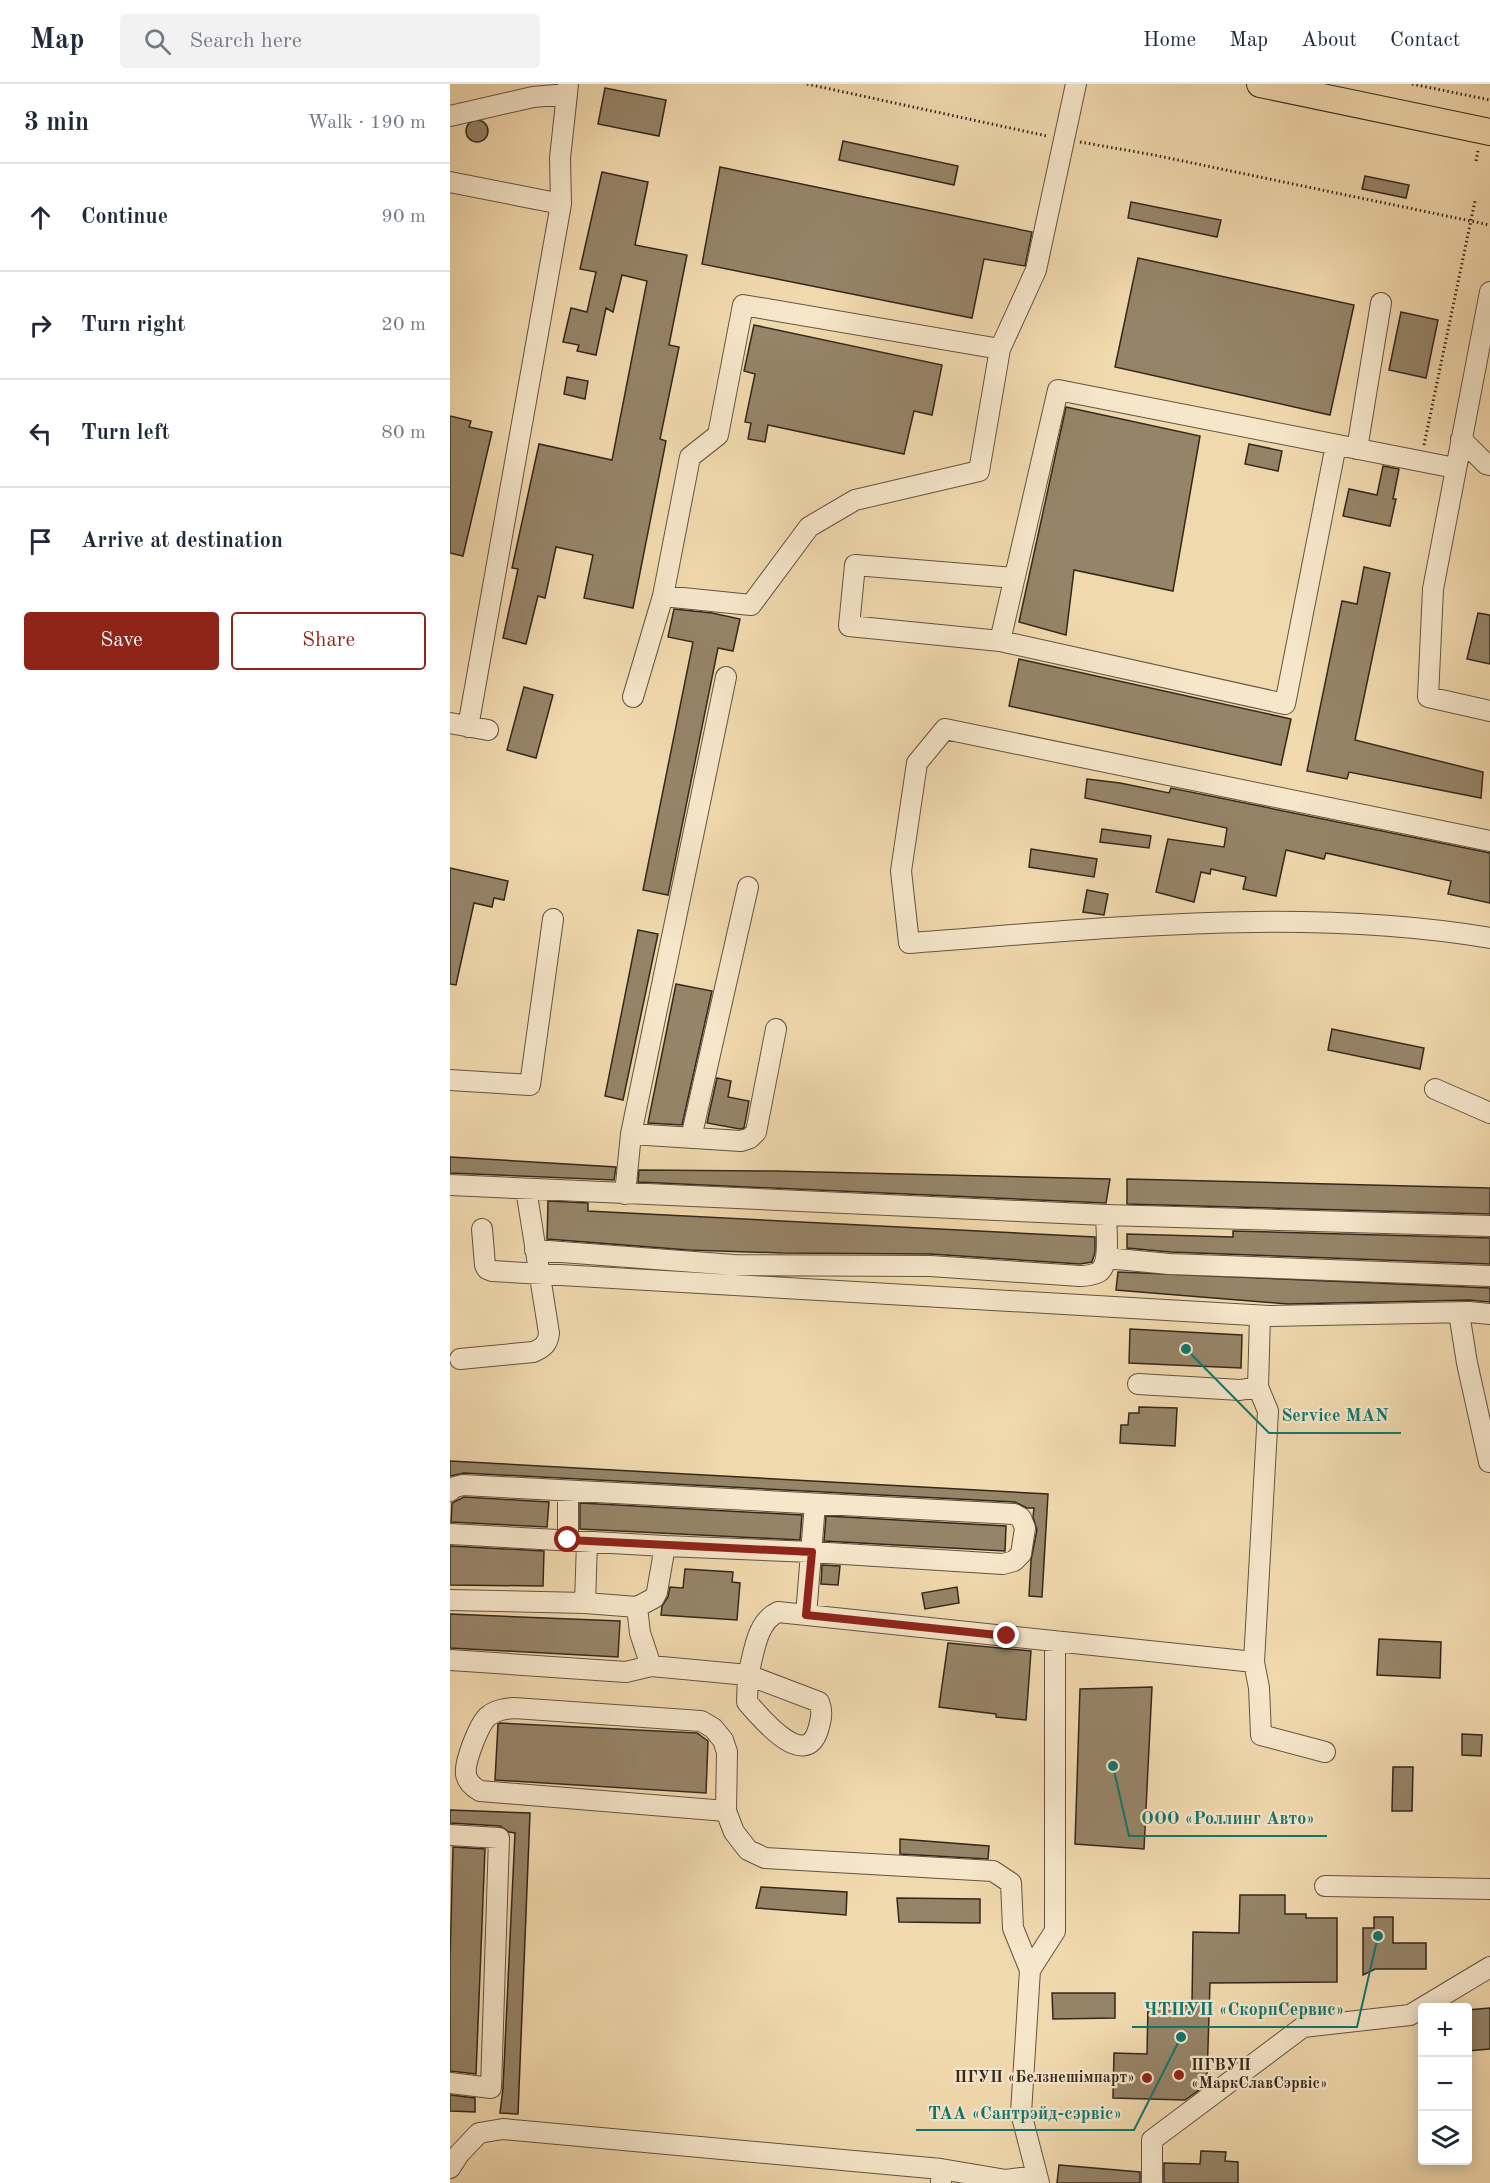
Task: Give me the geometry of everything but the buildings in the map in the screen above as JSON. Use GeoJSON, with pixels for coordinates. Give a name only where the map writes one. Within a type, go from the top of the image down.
{"type":"FeatureCollection","features":[{"type":"Feature","properties":{"kind":"main road"},"geometry":{"type":"LineString","coordinates":[[1260,84],[1345,93],[1487,142]]}},
{"type":"Feature","properties":{"kind":"lane"},"geometry":{"type":"LineString","coordinates":[[663,596],[751,605],[809,526],[855,500],[979,471],[1000,349],[1036,270],[1076,84]]}},
{"type":"Feature","properties":{"kind":"lane"},"geometry":{"type":"LineString","coordinates":[[450,116],[567,89],[560,158],[561,204],[469,727]]}},
{"type":"Feature","properties":{"kind":"lane"},"geometry":{"type":"LineString","coordinates":[[450,182],[561,204]]}},
{"type":"Feature","properties":{"kind":"lane"},"geometry":{"type":"LineString","coordinates":[[1490,292],[1432,590],[1428,697],[1490,711]]}},
{"type":"Feature","properties":{"kind":"lane"},"geometry":{"type":"LineString","coordinates":[[1357,449],[1381,303]]}},
{"type":"Feature","properties":{"kind":"lane"},"geometry":{"type":"LineString","coordinates":[[633,697],[663,596],[690,457],[718,435],[742,305],[1000,349]]}},
{"type":"Feature","properties":{"kind":"lane"},"geometry":{"type":"LineString","coordinates":[[1000,641],[1058,390],[1455,468]]}},
{"type":"Feature","properties":{"kind":"lane"},"geometry":{"type":"LineString","coordinates":[[1461,439],[1486,464],[1490,465]]}},
{"type":"Feature","properties":{"kind":"lane"},"geometry":{"type":"LineString","coordinates":[[1014,578],[855,565],[849,626],[1000,641],[1285,704],[1336,445]]}},
{"type":"Feature","properties":{"kind":"lane"},"geometry":{"type":"LineString","coordinates":[[625,1194],[631,1134],[726,677]]}},
{"type":"Feature","properties":{"kind":"lane"},"geometry":{"type":"LineString","coordinates":[[1490,841],[945,729],[917,763],[901,871],[909,943],[1161,924],[1344,922],[1438,929],[1490,938]]}},
{"type":"Feature","properties":{"kind":"lane"},"geometry":{"type":"LineString","coordinates":[[691,1138],[748,886]]}},
{"type":"Feature","properties":{"kind":"lane"},"geometry":{"type":"LineString","coordinates":[[450,1080],[530,1085],[553,919]]}},
{"type":"Feature","properties":{"kind":"lane"},"geometry":{"type":"LineString","coordinates":[[631,1134],[741,1141],[750,1138],[756,1132],[776,1029]]}},
{"type":"Feature","properties":{"kind":"lane"},"geometry":{"type":"LineString","coordinates":[[1435,1089],[1490,1113]]}},
{"type":"Feature","properties":{"kind":"lane"},"geometry":{"type":"LineString","coordinates":[[450,1185],[1106,1215],[1490,1226]]}},
{"type":"Feature","properties":{"kind":"lane"},"geometry":{"type":"LineString","coordinates":[[460,1359],[533,1352],[543,1348],[548,1341],[549,1333],[526,1189]]}},
{"type":"Feature","properties":{"kind":"lane"},"geometry":{"type":"LineString","coordinates":[[535,1250],[734,1265],[930,1266],[1080,1276],[1099,1272],[1106,1258],[1106,1215]]}},
{"type":"Feature","properties":{"kind":"lane"},"geometry":{"type":"LineString","coordinates":[[482,1229],[487,1269],[492,1271],[1260,1316],[1490,1314]]}},
{"type":"Feature","properties":{"kind":"lane"},"geometry":{"type":"LineString","coordinates":[[1106,1258],[1169,1264],[1490,1276]]}},
{"type":"Feature","properties":{"kind":"lane"},"geometry":{"type":"LineString","coordinates":[[1460,1313],[1467,1363],[1490,1462]]}},
{"type":"Feature","properties":{"kind":"lane"},"geometry":{"type":"LineString","coordinates":[[1260,1316],[1258,1387],[1268,1411],[1254,1662],[1259,1688],[1261,1735],[1325,1752]]}},
{"type":"Feature","properties":{"kind":"lane"},"geometry":{"type":"LineString","coordinates":[[1138,1384],[1240,1390],[1258,1387]]}},
{"type":"Feature","properties":{"kind":"lane"},"geometry":{"type":"LineString","coordinates":[[450,1491],[463,1485],[1014,1514],[1021,1518],[1025,1528],[1021,1554],[1014,1561],[1004,1564],[450,1534]]}},
{"type":"Feature","properties":{"kind":"lane"},"geometry":{"type":"LineString","coordinates":[[568,1492],[578,1541],[585,1603]]}},
{"type":"Feature","properties":{"kind":"lane"},"geometry":{"type":"LineString","coordinates":[[806,1615],[815,1504]]}},
{"type":"Feature","properties":{"kind":"lane"},"geometry":{"type":"LineString","coordinates":[[450,1600],[585,1603],[637,1607],[654,1598],[657,1592],[664,1546]]}},
{"type":"Feature","properties":{"kind":"lane"},"geometry":{"type":"LineString","coordinates":[[637,1607],[639,1633],[651,1666]]}},
{"type":"Feature","properties":{"kind":"lane"},"geometry":{"type":"LineString","coordinates":[[450,1660],[626,1672],[651,1666],[748,1675],[763,1623],[769,1616],[778,1612],[1254,1662]]}},
{"type":"Feature","properties":{"kind":"lane"},"geometry":{"type":"LineString","coordinates":[[1030,1970],[1054,1931],[1055,1641]]}},
{"type":"Feature","properties":{"kind":"lane"},"geometry":{"type":"LineString","coordinates":[[450,2168],[459,2154],[479,2133],[503,2129],[941,2176],[1006,2180],[1037,2179],[1021,2113],[1030,1970],[1013,1928],[1011,1883],[993,1871],[765,1858],[748,1850],[734,1832],[726,1811],[728,1752],[723,1740],[713,1728],[701,1721],[514,1708],[498,1710],[482,1723],[465,1764],[465,1775],[472,1787],[480,1791],[726,1811]]}},
{"type":"Feature","properties":{"kind":"lane"},"geometry":{"type":"LineString","coordinates":[[450,1834],[499,1838],[491,2088],[450,2083]]}},
{"type":"Feature","properties":{"kind":"lane"},"geometry":{"type":"LineString","coordinates":[[1325,1886],[1490,1889]]}},
{"type":"Feature","properties":{"kind":"lane"},"geometry":{"type":"LineString","coordinates":[[1152,2183],[1152,2140],[1303,2027],[1410,2015],[1490,1967]]}},
{"type":"Feature","properties":{"kind":"path"},"geometry":{"type":"LineString","coordinates":[[807,84],[1064,139],[1154,155],[1490,225]]}},
{"type":"Feature","properties":{"kind":"path"},"geometry":{"type":"LineString","coordinates":[[1412,84],[1490,100]]}},
{"type":"Feature","properties":{"kind":"path"},"geometry":{"type":"LineString","coordinates":[[1476,161],[1477,151],[1487,142]]}},
{"type":"Feature","properties":{"kind":"path"},"geometry":{"type":"LineString","coordinates":[[1421,461],[1475,201]]}},
{"type":"Feature","properties":{"kind":"place","name":"Service MAN"},"geometry":{"type":"Point","coordinates":[1186,1349]}},
{"type":"Feature","properties":{"kind":"place","name":"ООО «Роллинг Авто»"},"geometry":{"type":"Point","coordinates":[1113,1766]}},
{"type":"Feature","properties":{"kind":"place","name":"ЧТПУП «СкорпСервис»"},"geometry":{"type":"Point","coordinates":[1378,1936]}},
{"type":"Feature","properties":{"kind":"place","name":"ТАА «Сантрэйд-сэрвіс»"},"geometry":{"type":"Point","coordinates":[1181,2037]}},
{"type":"Feature","properties":{"kind":"place","name":"ПГВУП «МаркСлавСэрвіс»"},"geometry":{"type":"Point","coordinates":[1179,2075]}},
{"type":"Feature","properties":{"kind":"place","name":"ПГУП «Белзнешімпарт»"},"geometry":{"type":"Point","coordinates":[1147,2078]}},
{"type":"Feature","properties":{"kind":"route"},"geometry":{"type":"LineString","coordinates":[[568,1540],[812,1552],[806,1615],[1007,1636]]}}]}
